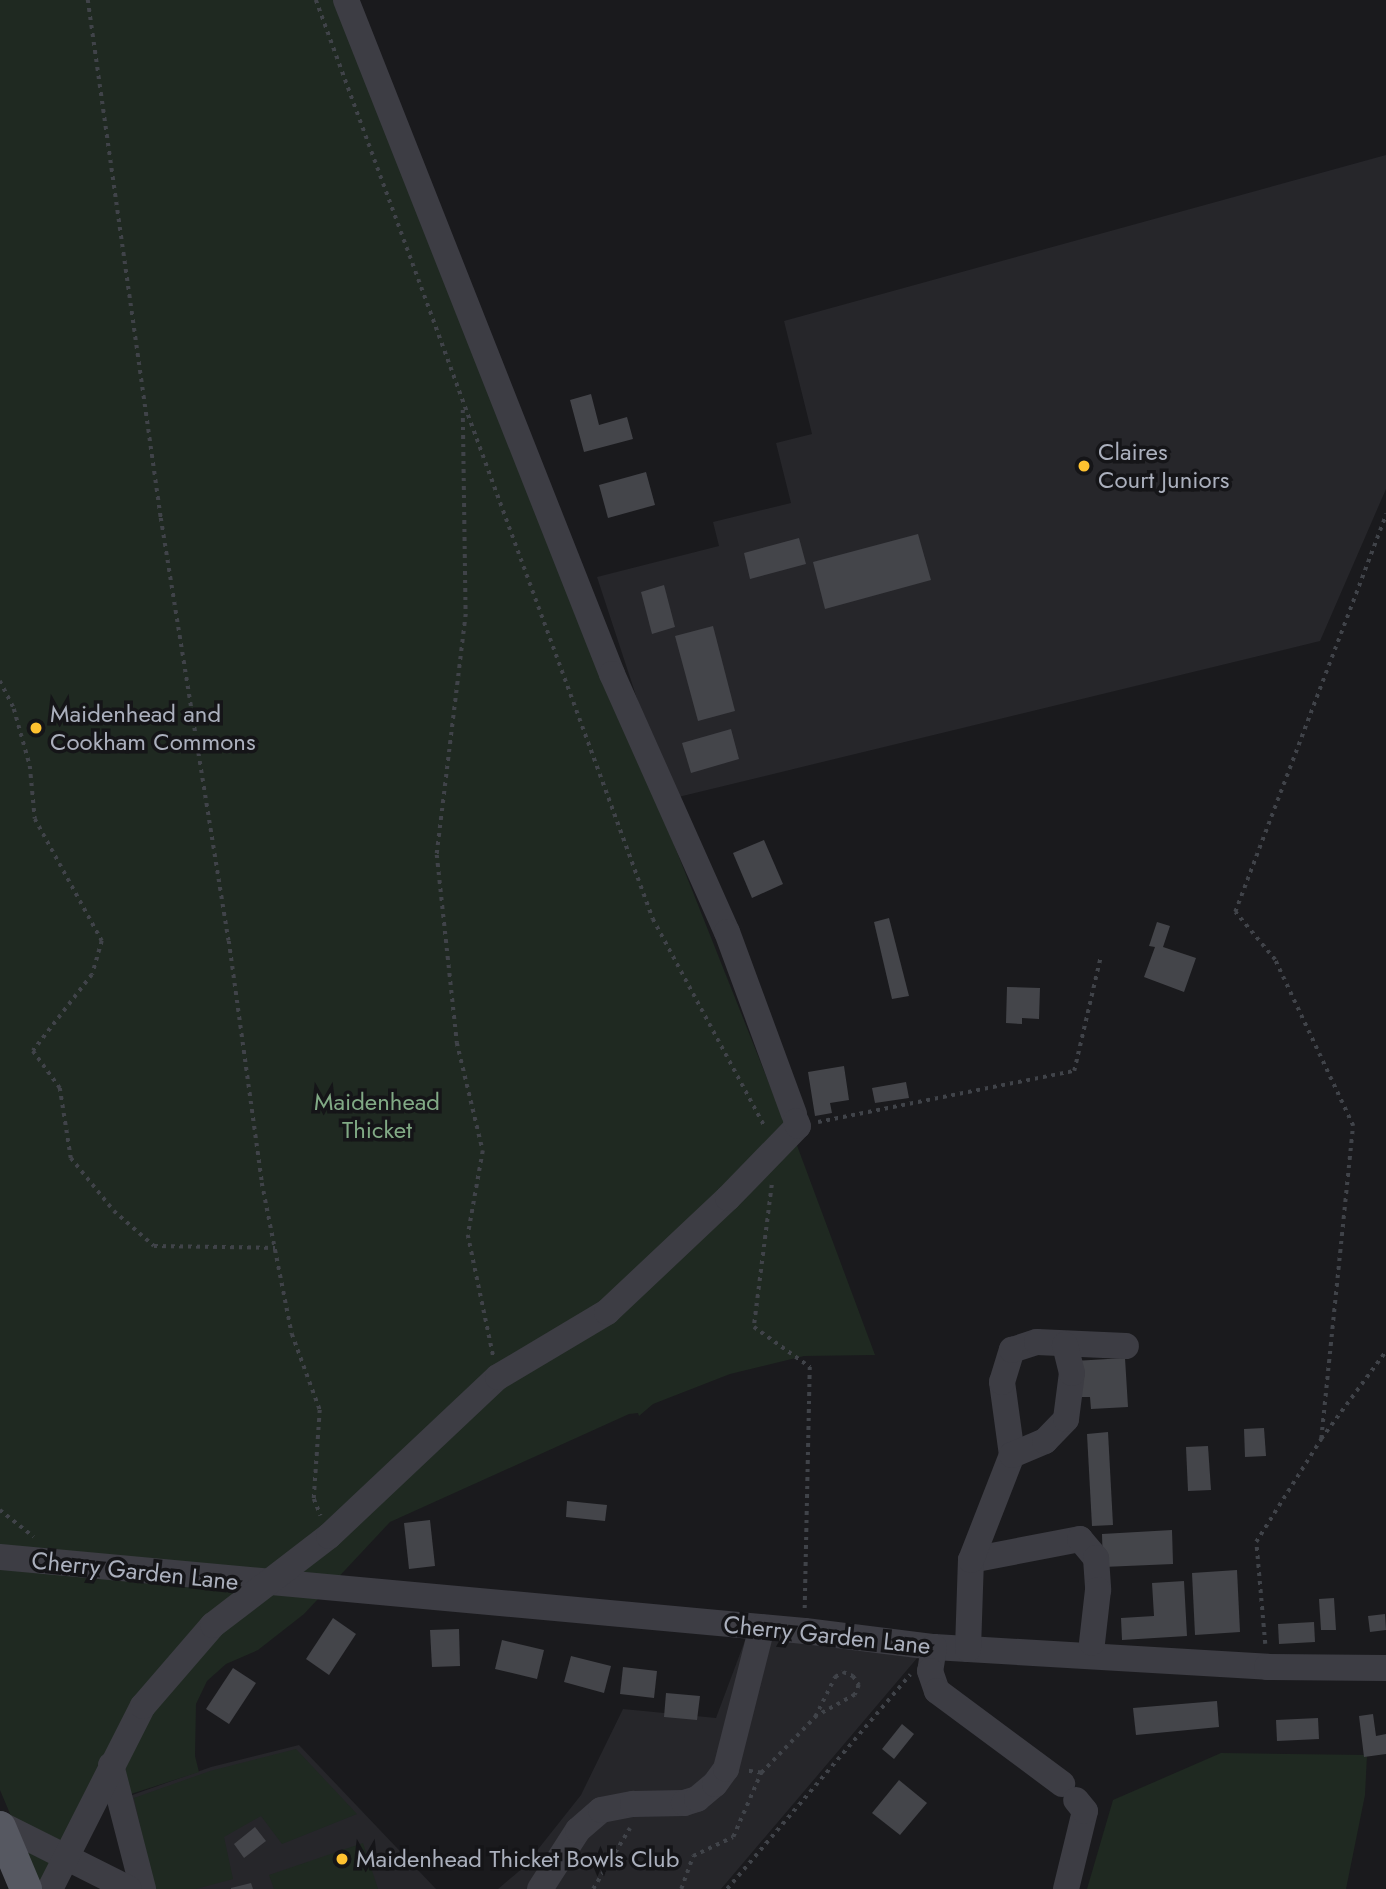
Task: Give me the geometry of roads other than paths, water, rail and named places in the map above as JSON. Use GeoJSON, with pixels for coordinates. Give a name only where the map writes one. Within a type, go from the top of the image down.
{"type":"FeatureCollection","features":[{"type":"Feature","properties":{"kind":"main road"},"geometry":{"type":"LineString","coordinates":[[0,1825],[26,1889]]}},
{"type":"Feature","properties":{"kind":"street"},"geometry":{"type":"LineString","coordinates":[[270,1584],[329,1536],[498,1377],[607,1312],[776,1149],[796,1120],[727,932],[612,674],[346,0]]}},
{"type":"Feature","properties":{"kind":"street"},"geometry":{"type":"LineString","coordinates":[[968,1649],[971,1560],[1012,1455],[1002,1382],[1012,1350],[1037,1342],[1126,1346]]}},
{"type":"Feature","properties":{"kind":"street"},"geometry":{"type":"LineString","coordinates":[[1012,1455],[1045,1441],[1066,1419],[1072,1373],[1065,1345]]}},
{"type":"Feature","properties":{"kind":"street"},"geometry":{"type":"LineString","coordinates":[[971,1560],[1080,1539],[1096,1558],[1098,1590],[1092,1643]]}},
{"type":"Feature","properties":{"kind":"street","name":"Cherry Garden Lane"},"geometry":{"type":"LineString","coordinates":[[0,1557],[270,1584],[805,1631],[934,1647],[1267,1667],[1386,1668]]}},
{"type":"Feature","properties":{"kind":"street","name":"Cherry Garden Lane"},"geometry":{"type":"LineString","coordinates":[[50,1889],[143,1706],[213,1625],[270,1584]]}},
{"type":"Feature","properties":{"kind":"street"},"geometry":{"type":"LineString","coordinates":[[540,1889],[578,1830],[601,1810],[633,1804],[684,1804],[715,1784],[726,1769],[762,1627]]}},
{"type":"Feature","properties":{"kind":"street"},"geometry":{"type":"LineString","coordinates":[[934,1647],[930,1671],[937,1691],[1069,1792],[1085,1811],[1066,1889]]}},
{"type":"Feature","properties":{"kind":"street"},"geometry":{"type":"LineString","coordinates":[[111,1765],[143,1889]]}},
{"type":"Feature","properties":{"kind":"street"},"geometry":{"type":"LineString","coordinates":[[0,1825],[129,1889]]}},
{"type":"Feature","properties":{"kind":"place","name":"Claires Court Juniors"},"geometry":{"type":"Point","coordinates":[1084,466]}},
{"type":"Feature","properties":{"kind":"place","name":"Maidenhead and Cookham Commons"},"geometry":{"type":"Point","coordinates":[36,728]}},
{"type":"Feature","properties":{"kind":"place","name":"Maidenhead Thicket Bowls Club"},"geometry":{"type":"Point","coordinates":[342,1859]}},
{"type":"Feature","properties":{"kind":"park label","name":"Maidenhead Thicket"},"geometry":{"type":"Point","coordinates":[377,1116]}}]}
